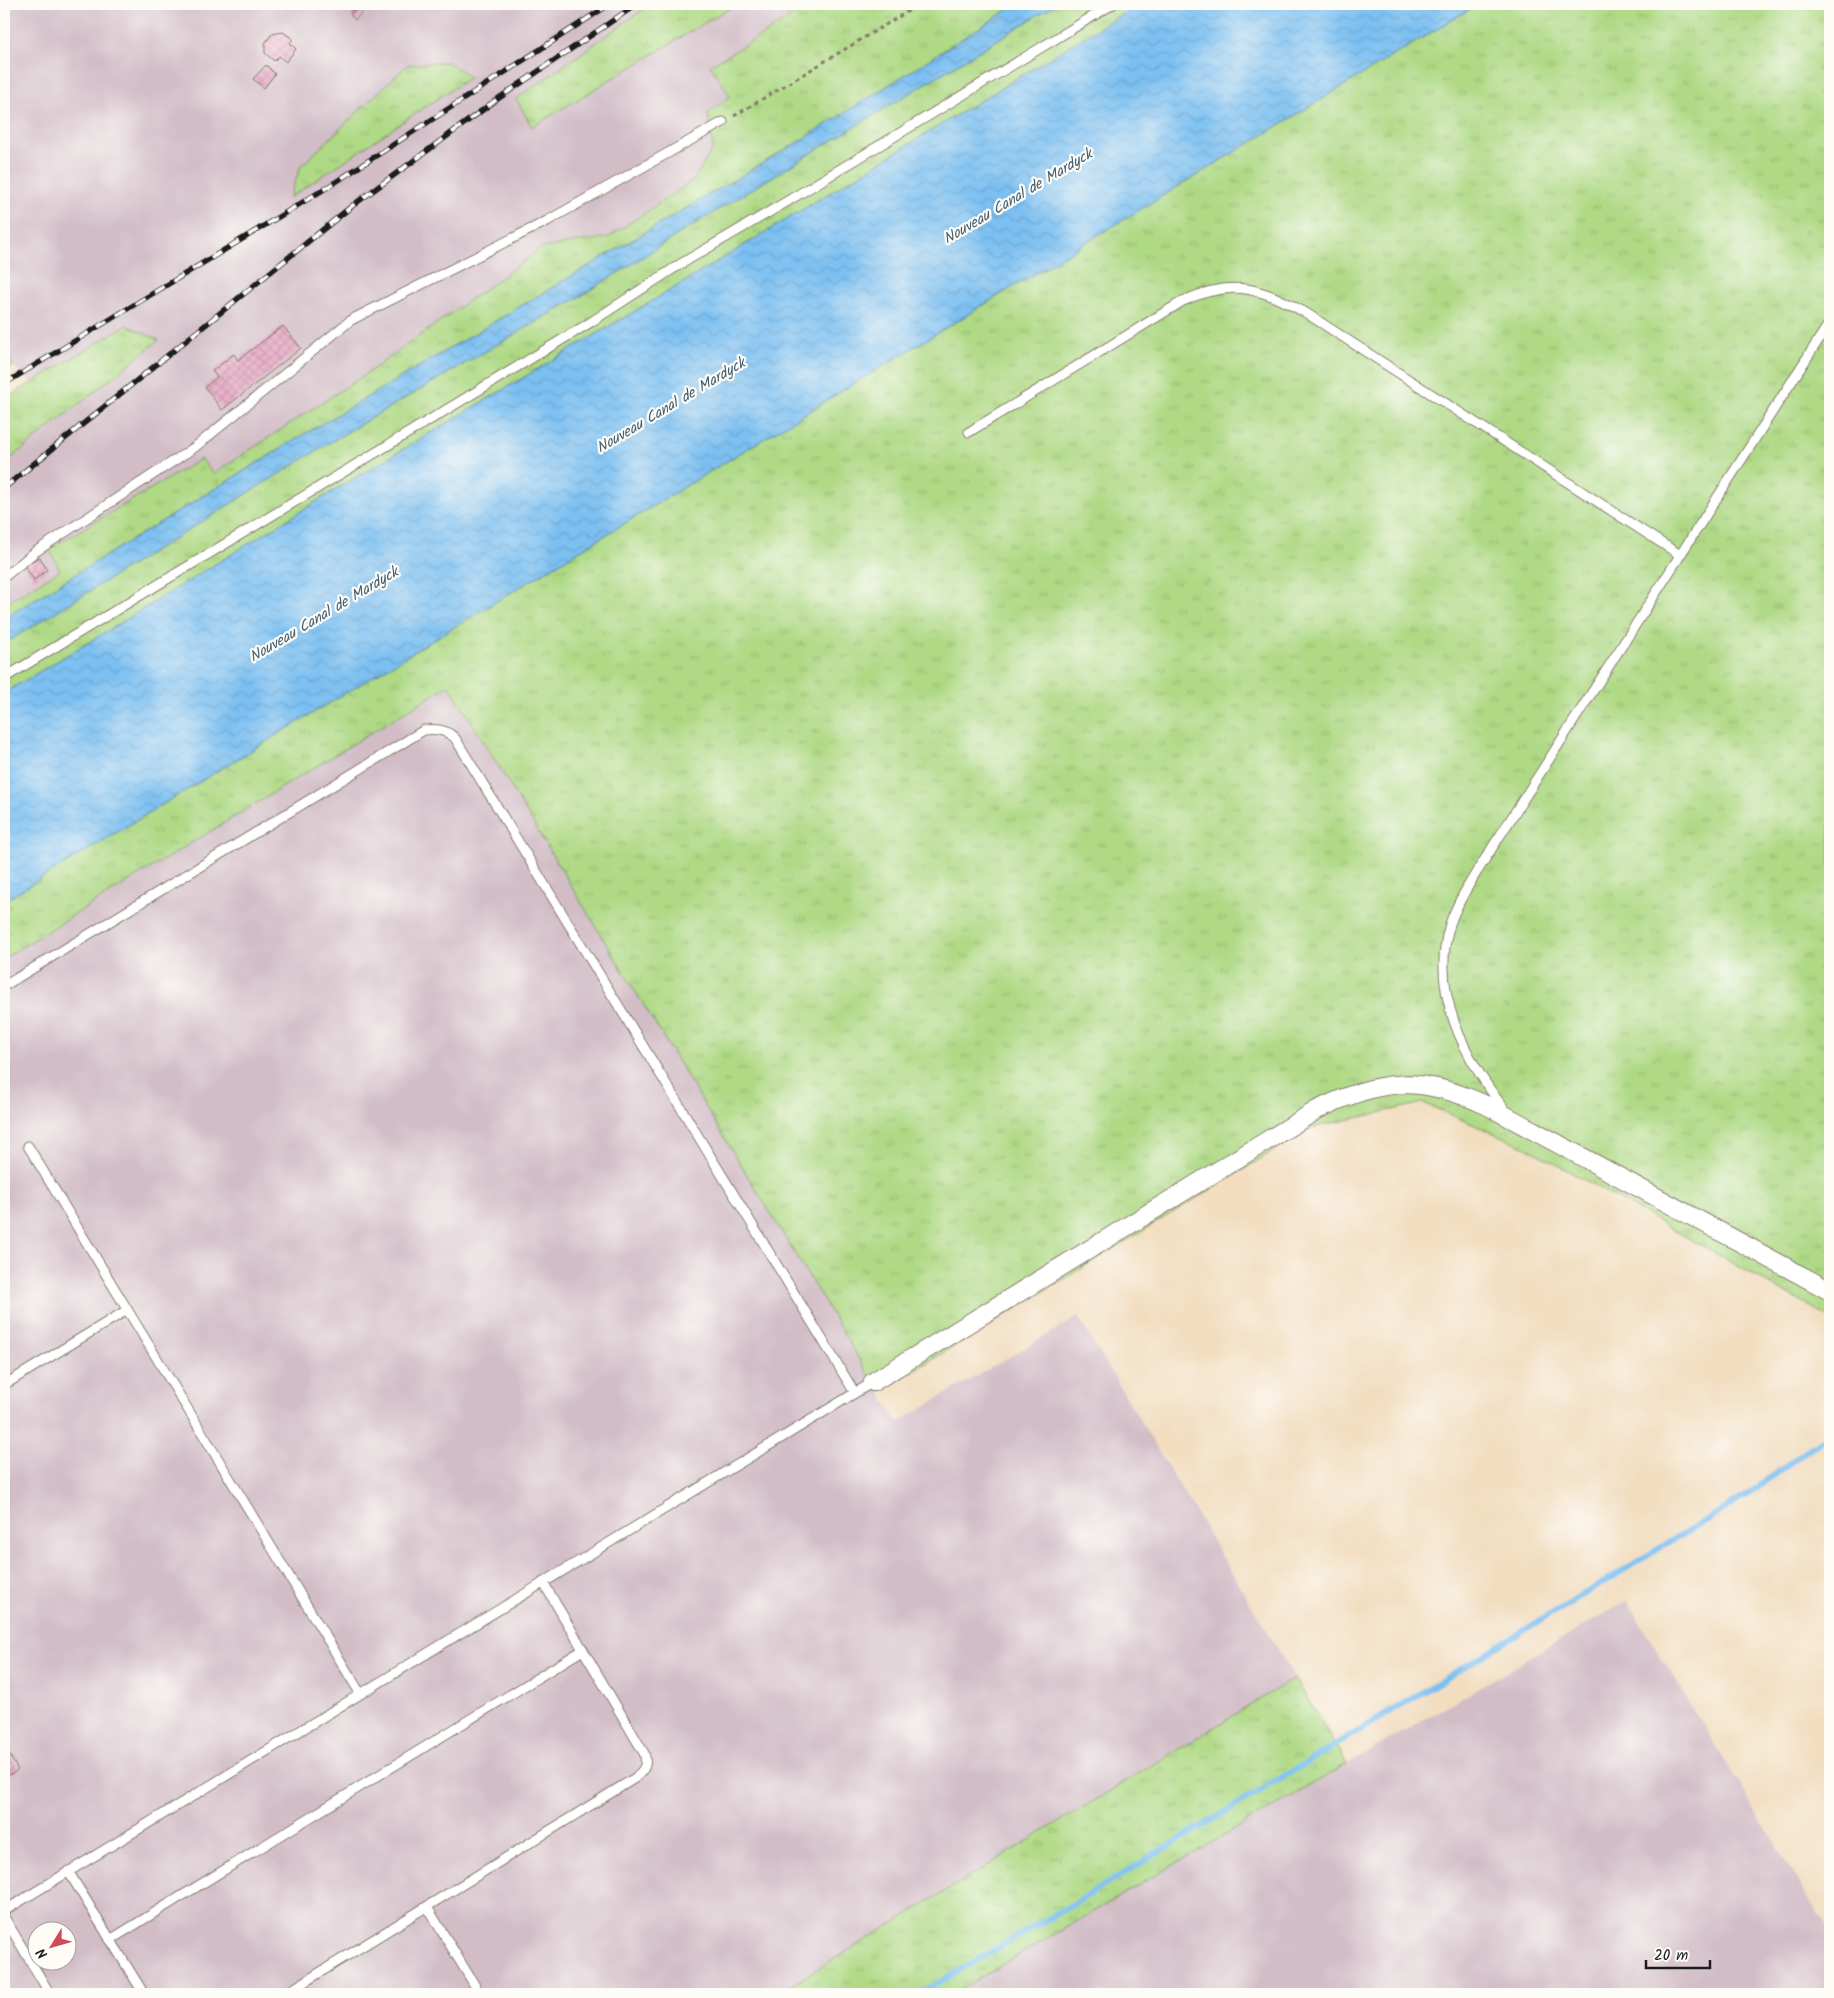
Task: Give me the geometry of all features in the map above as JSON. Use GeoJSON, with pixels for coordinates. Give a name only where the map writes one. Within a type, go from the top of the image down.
{"type":"FeatureCollection","features":[{"type":"Feature","properties":{"kind":"street"},"geometry":{"type":"LineString","coordinates":[[873,1382],[1317,1110],[1356,1092],[1389,1084],[1422,1084],[1456,1092],[1511,1117],[1830,1291]]}},
{"type":"Feature","properties":{"kind":"lane"},"geometry":{"type":"LineString","coordinates":[[4,678],[603,314],[679,264],[786,202],[1113,4]]}},
{"type":"Feature","properties":{"kind":"lane"},"geometry":{"type":"LineString","coordinates":[[4,577],[35,552],[195,447],[351,320],[547,221],[723,122]]}},
{"type":"Feature","properties":{"kind":"lane"},"geometry":{"type":"LineString","coordinates":[[968,432],[1183,301],[1211,290],[1252,289],[1282,300],[1306,313],[1680,555]]}},
{"type":"Feature","properties":{"kind":"lane"},"geometry":{"type":"LineString","coordinates":[[1511,1117],[1472,1064],[1456,1030],[1450,1011],[1445,976],[1446,941],[1450,924],[1476,873],[1830,322]]}},
{"type":"Feature","properties":{"kind":"lane"},"geometry":{"type":"LineString","coordinates":[[4,986],[424,730],[434,729],[449,733],[455,738],[854,1393]]}},
{"type":"Feature","properties":{"kind":"lane"},"geometry":{"type":"LineString","coordinates":[[28,1146],[360,1693]]}},
{"type":"Feature","properties":{"kind":"lane"},"geometry":{"type":"LineString","coordinates":[[4,1385],[127,1310]]}},
{"type":"Feature","properties":{"kind":"lane"},"geometry":{"type":"LineString","coordinates":[[4,1911],[873,1382]]}},
{"type":"Feature","properties":{"kind":"lane"},"geometry":{"type":"LineString","coordinates":[[285,1994],[635,1778],[644,1769],[646,1759],[644,1753],[543,1582]]}},
{"type":"Feature","properties":{"kind":"lane"},"geometry":{"type":"LineString","coordinates":[[110,1940],[583,1650]]}},
{"type":"Feature","properties":{"kind":"lane"},"geometry":{"type":"LineString","coordinates":[[68,1871],[144,1994]]}},
{"type":"Feature","properties":{"kind":"lane"},"geometry":{"type":"LineString","coordinates":[[427,1906],[480,1994]]}},
{"type":"Feature","properties":{"kind":"lane"},"geometry":{"type":"LineString","coordinates":[[4,1917],[50,1994]]}},
{"type":"Feature","properties":{"kind":"path"},"geometry":{"type":"LineString","coordinates":[[723,122],[920,4]]}},
{"type":"Feature","properties":{"kind":"shaded area"},"geometry":{"type":"Polygon","coordinates":[[[4,4],[651,4],[516,99],[533,127],[736,4],[808,4],[773,29],[730,96],[708,114],[713,149],[694,180],[609,237],[541,248],[372,370],[213,475],[201,459],[49,549],[60,569],[4,604],[4,464],[159,340],[126,325],[32,383],[13,366],[4,350],[4,4]]]}},
{"type":"Feature","properties":{"kind":"shaded area"},"geometry":{"type":"Polygon","coordinates":[[[449,685],[898,1422],[1078,1317],[1295,1678],[777,1994],[4,1994],[4,958],[449,685]]]}},
{"type":"Feature","properties":{"kind":"shaded area"},"geometry":{"type":"Polygon","coordinates":[[[1627,1601],[1830,1932],[1830,1994],[952,1994],[1627,1601]]]}},
{"type":"Feature","properties":{"kind":"green space"},"geometry":{"type":"Polygon","coordinates":[[[651,4],[736,4],[532,127],[516,99],[651,4]]]}},
{"type":"Feature","properties":{"kind":"green space"},"geometry":{"type":"Polygon","coordinates":[[[808,4],[1017,4],[800,141],[298,438],[4,618],[4,604],[60,570],[49,549],[201,459],[213,474],[372,370],[542,248],[609,237],[694,180],[713,149],[708,114],[730,96],[710,65],[773,29],[808,4]]]}},
{"type":"Feature","properties":{"kind":"green space"},"geometry":{"type":"Polygon","coordinates":[[[1056,4],[1138,4],[694,276],[348,482],[4,693],[4,644],[342,435],[586,293],[693,225],[1056,4]]]}},
{"type":"Feature","properties":{"kind":"green space"},"geometry":{"type":"Polygon","coordinates":[[[1478,4],[1830,4],[1830,1318],[1526,1147],[1423,1103],[1311,1128],[879,1392],[449,685],[4,958],[4,901],[1478,4]]]}},
{"type":"Feature","properties":{"kind":"green space"},"geometry":{"type":"Polygon","coordinates":[[[448,62],[470,77],[289,198],[301,166],[407,65],[448,62]]]}},
{"type":"Feature","properties":{"kind":"green space"},"geometry":{"type":"Polygon","coordinates":[[[126,325],[159,340],[4,464],[4,400],[126,325]]]}},
{"type":"Feature","properties":{"kind":"green space"},"geometry":{"type":"Polygon","coordinates":[[[4,350],[13,366],[4,371],[4,350]]]}},
{"type":"Feature","properties":{"kind":"green space"},"geometry":{"type":"Polygon","coordinates":[[[1295,1678],[1347,1764],[952,1994],[777,1994],[1295,1678]]]}},
{"type":"Feature","properties":{"kind":"water"},"geometry":{"type":"Polygon","coordinates":[[[1017,4],[1056,4],[693,225],[586,293],[342,435],[4,644],[4,618],[298,438],[800,141],[1017,4]]]}},
{"type":"Feature","properties":{"kind":"water","name":"Nouveau Canal de Mardyck"},"geometry":{"type":"Polygon","coordinates":[[[1138,4],[1478,4],[4,901],[4,693],[348,482],[694,276],[1138,4]]]}},
{"type":"Feature","properties":{"kind":"building"},"geometry":{"type":"Polygon","coordinates":[[[358,6],[364,10],[355,20],[350,14],[358,6]]]}},
{"type":"Feature","properties":{"kind":"building"},"geometry":{"type":"Polygon","coordinates":[[[283,32],[293,39],[290,43],[296,49],[286,62],[279,56],[274,61],[265,53],[265,43],[272,34],[283,32]]]}},
{"type":"Feature","properties":{"kind":"building"},"geometry":{"type":"Polygon","coordinates":[[[266,65],[275,74],[264,88],[253,79],[266,65]]]}},
{"type":"Feature","properties":{"kind":"building"},"geometry":{"type":"Polygon","coordinates":[[[283,326],[301,348],[222,410],[205,387],[217,377],[212,371],[234,354],[238,360],[283,326]]]}},
{"type":"Feature","properties":{"kind":"building"},"geometry":{"type":"Polygon","coordinates":[[[40,557],[47,570],[34,580],[24,565],[40,557]]]}},
{"type":"Feature","properties":{"kind":"building"},"geometry":{"type":"Polygon","coordinates":[[[4,1745],[18,1770],[4,1778],[4,1745]]]}},
{"type":"Feature","properties":{"kind":"waterway"},"geometry":{"type":"LineString","coordinates":[[919,1994],[1085,1897],[1744,1497],[1811,1447],[1830,1437]]}},
{"type":"Feature","properties":{"kind":"railway"},"geometry":{"type":"LineString","coordinates":[[4,384],[331,185],[610,4]]}},
{"type":"Feature","properties":{"kind":"railway"},"geometry":{"type":"LineString","coordinates":[[4,488],[352,206],[499,98],[637,4]]}}]}
